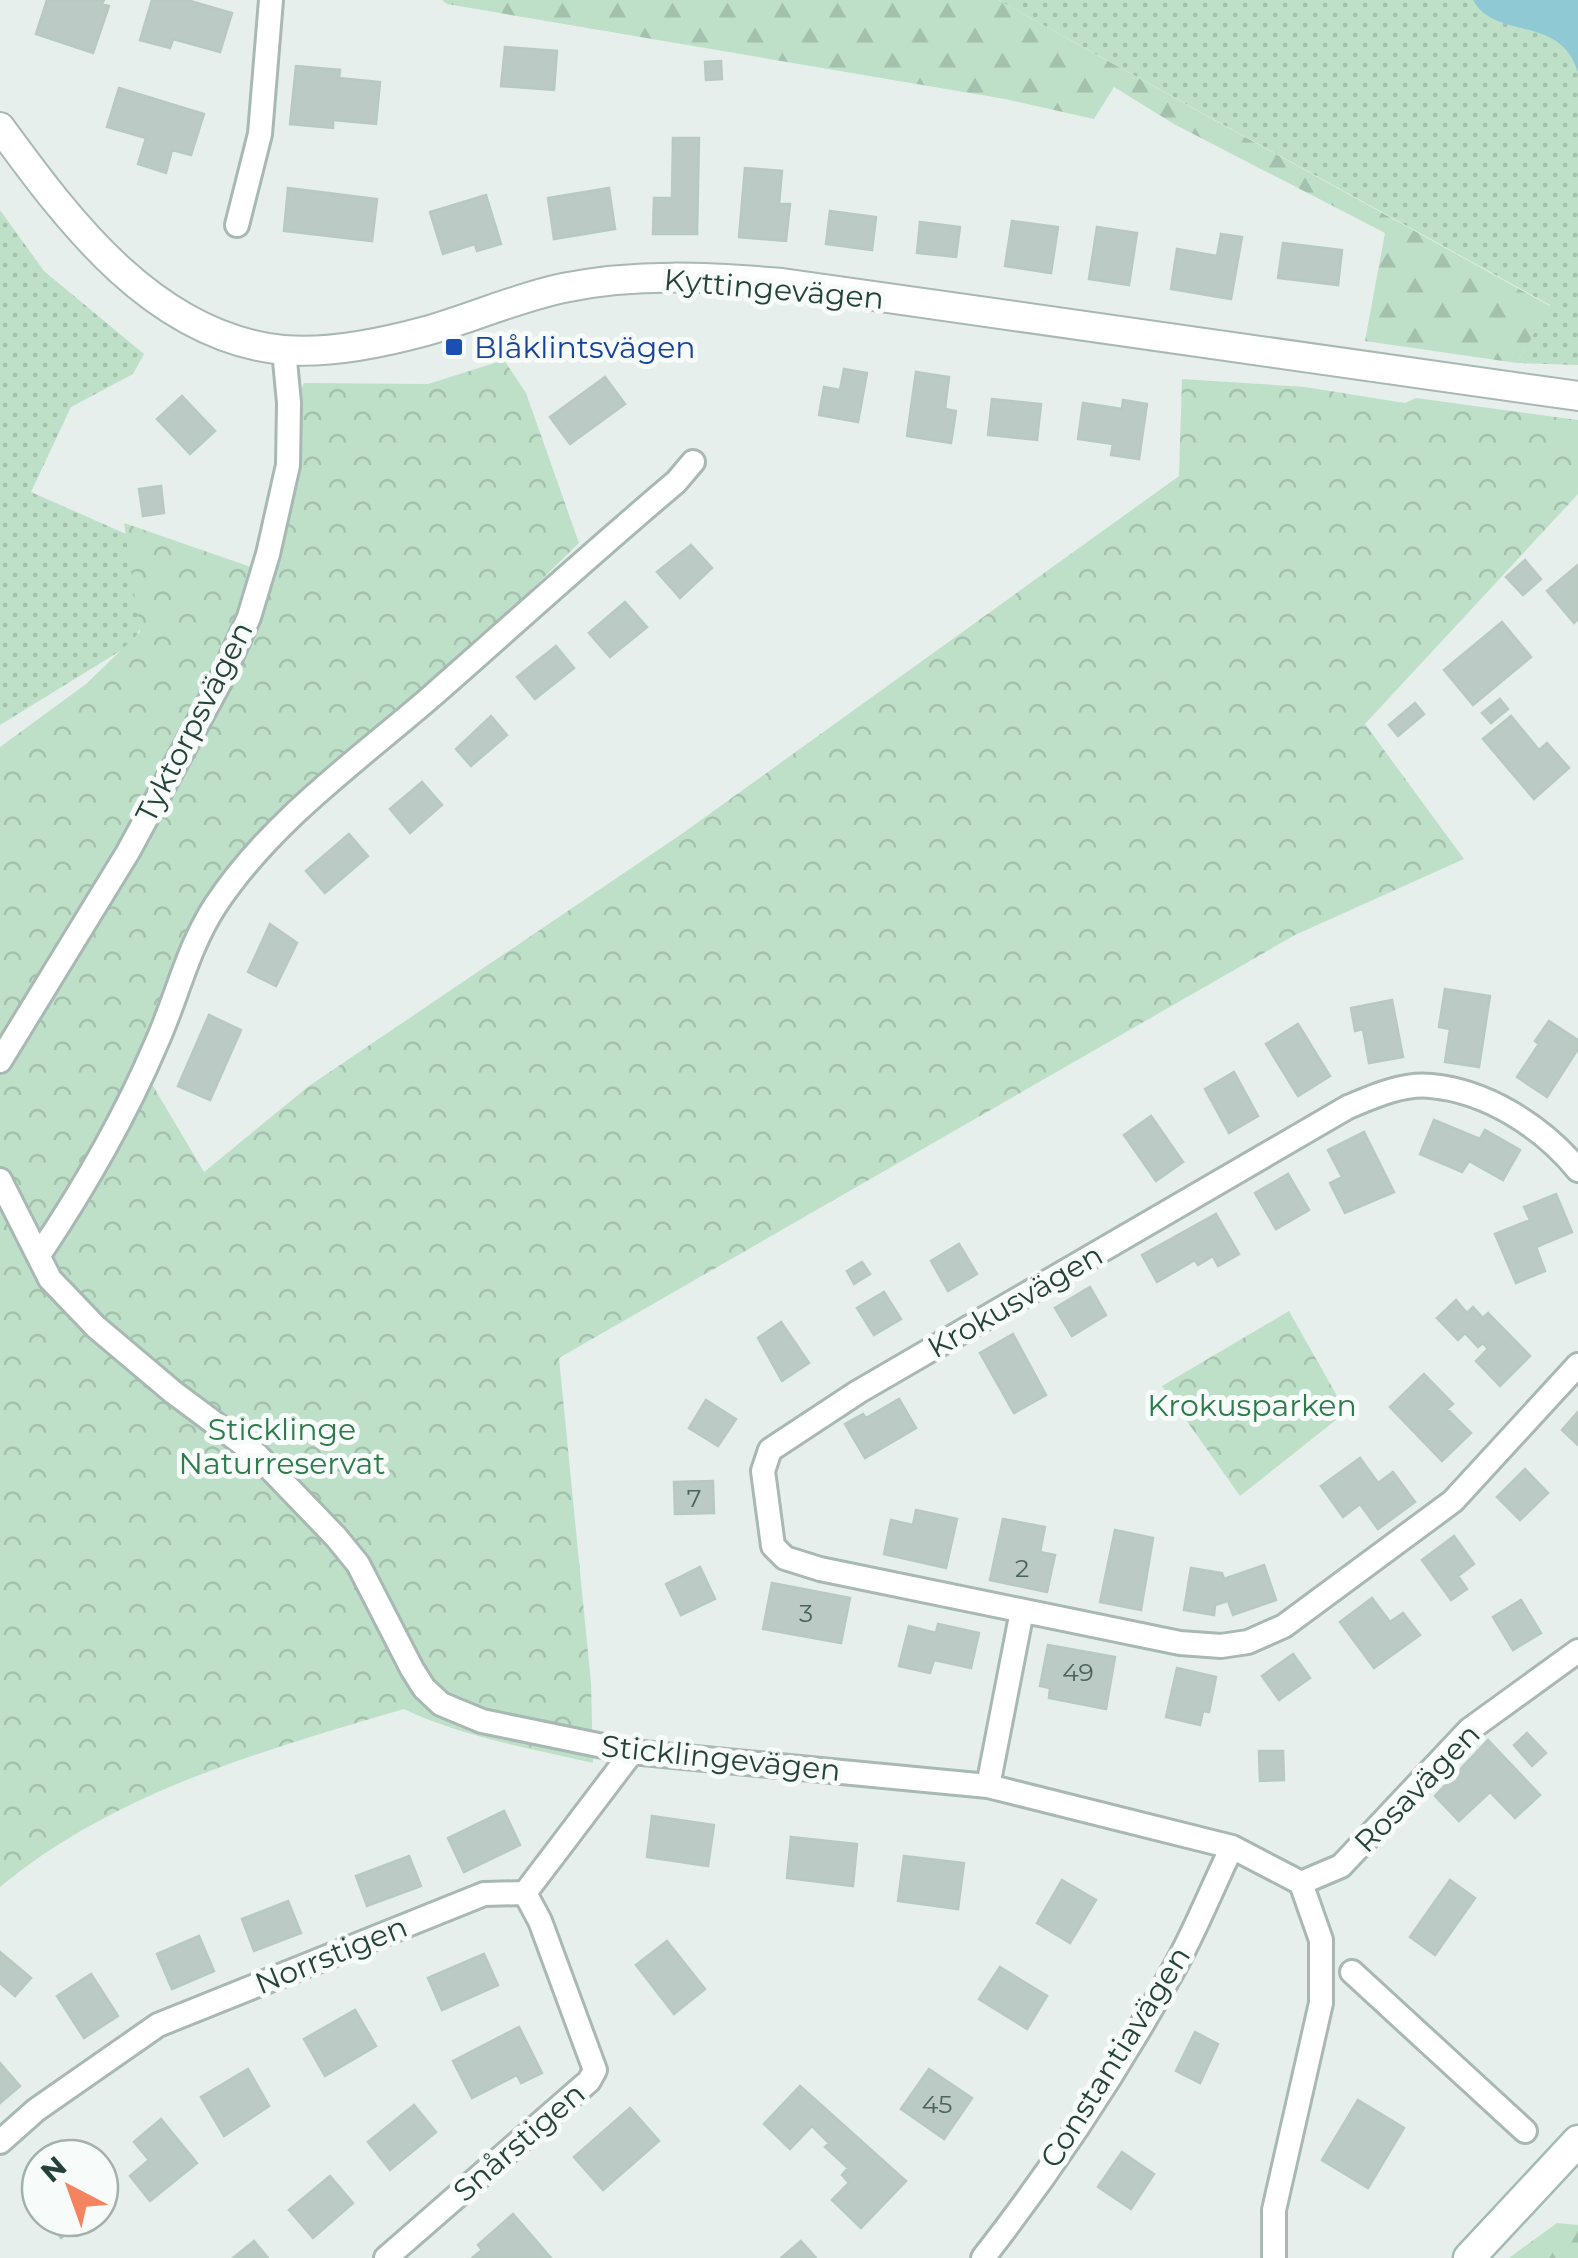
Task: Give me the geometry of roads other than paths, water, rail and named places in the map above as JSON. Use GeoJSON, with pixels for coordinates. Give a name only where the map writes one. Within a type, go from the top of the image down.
{"type":"FeatureCollection","features":[{"type":"Feature","properties":{"kind":"main road"},"geometry":{"type":"LineString","coordinates":[[1469,2258],[1578,2141]]}},
{"type":"Feature","properties":{"kind":"street"},"geometry":{"type":"LineString","coordinates":[[237,225],[260,134],[271,0]]}},
{"type":"Feature","properties":{"kind":"street","name":"Kyttingevägen"},"geometry":{"type":"LineString","coordinates":[[0,127],[82,231],[121,273],[200,326],[284,350],[342,347],[424,331],[563,288],[668,276],[782,284],[1578,396]]}},
{"type":"Feature","properties":{"kind":"street","name":"Tyktorpsvägen"},"geometry":{"type":"LineString","coordinates":[[0,1061],[128,852],[220,682],[249,617],[288,465],[289,402],[284,350]]}},
{"type":"Feature","properties":{"kind":"street"},"geometry":{"type":"LineString","coordinates":[[38,1255],[88,1182],[136,1088],[159,1039],[190,952],[215,906],[254,854],[314,796],[676,482],[693,462]]}},
{"type":"Feature","properties":{"kind":"street","name":"Krokusvägen"},"geometry":{"type":"LineString","coordinates":[[1578,1170],[1568,1157],[1520,1118],[1479,1096],[1430,1086],[1375,1095],[1348,1107],[858,1392],[770,1450],[764,1471],[773,1546],[786,1558],[820,1569],[1022,1611],[1202,1645],[1248,1642],[1284,1626],[1453,1500],[1578,1365]]}},
{"type":"Feature","properties":{"kind":"street","name":"Sticklingevägen"},"geometry":{"type":"LineString","coordinates":[[0,1180],[50,1279],[96,1327],[173,1392],[256,1454],[336,1537],[358,1564],[412,1669],[441,1704],[482,1721],[632,1752],[988,1786],[1232,1847],[1301,1883]]}},
{"type":"Feature","properties":{"kind":"street"},"geometry":{"type":"LineString","coordinates":[[988,1786],[1022,1611]]}},
{"type":"Feature","properties":{"kind":"street","name":"Rosavägen"},"geometry":{"type":"LineString","coordinates":[[1301,1883],[1342,1866],[1468,1730],[1578,1651]]}},
{"type":"Feature","properties":{"kind":"street"},"geometry":{"type":"LineString","coordinates":[[525,1893],[632,1752]]}},
{"type":"Feature","properties":{"kind":"street","name":"Constantiavägen"},"geometry":{"type":"LineString","coordinates":[[983,2258],[1122,2058],[1178,1961],[1232,1847]]}},
{"type":"Feature","properties":{"kind":"street"},"geometry":{"type":"LineString","coordinates":[[1274,2258],[1274,2210],[1320,2004],[1321,1940],[1301,1883]]}},
{"type":"Feature","properties":{"kind":"street","name":"Norrstigen"},"geometry":{"type":"LineString","coordinates":[[0,2142],[36,2110],[158,2025],[484,1894],[525,1893]]}},
{"type":"Feature","properties":{"kind":"street","name":"Snårstigen"},"geometry":{"type":"LineString","coordinates":[[386,2258],[589,2081],[595,2070],[540,1921],[525,1893]]}},
{"type":"Feature","properties":{"kind":"street"},"geometry":{"type":"LineString","coordinates":[[1352,1972],[1525,2131]]}},
{"type":"Feature","properties":{"kind":"water"},"geometry":{"type":"Polygon","coordinates":[[[1473,0],[1578,0],[1578,73],[1570,55],[1558,42],[1496,20],[1473,0]]]}},
{"type":"Feature","properties":{"kind":"place","name":"Blåklintsvägen"},"geometry":{"type":"Point","coordinates":[454,347]}},
{"type":"Feature","properties":{"kind":"park label","name":"Krokusparken"},"geometry":{"type":"Point","coordinates":[1252,1405]}},
{"type":"Feature","properties":{"kind":"park label","name":"Sticklinge Naturreservat"},"geometry":{"type":"Point","coordinates":[282,1446]}}]}
